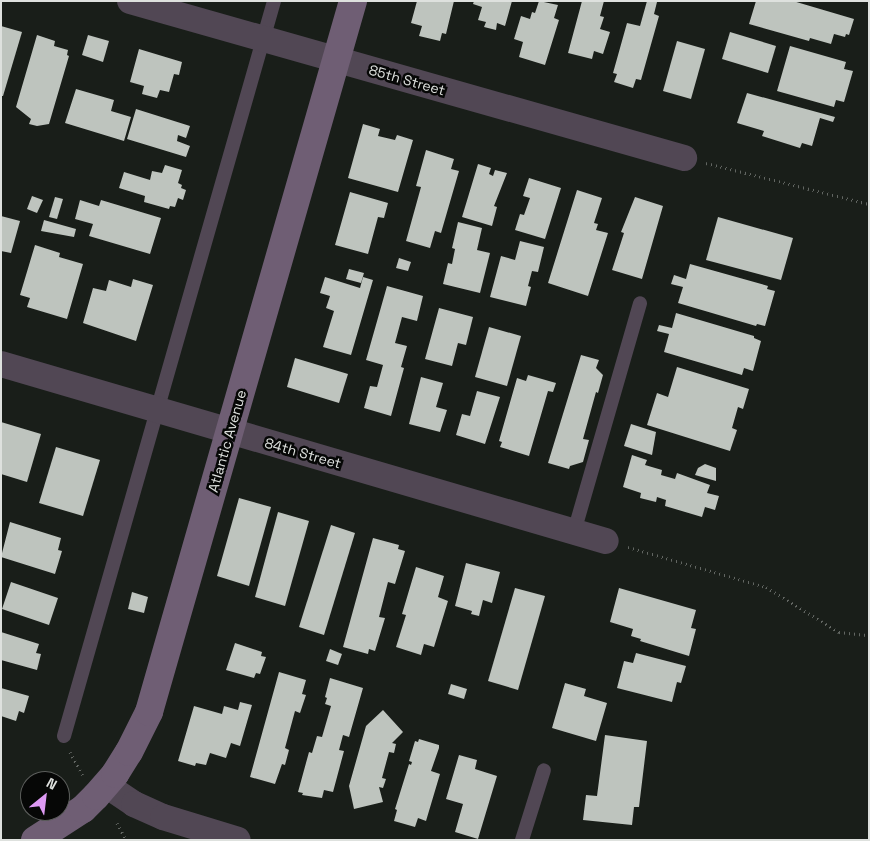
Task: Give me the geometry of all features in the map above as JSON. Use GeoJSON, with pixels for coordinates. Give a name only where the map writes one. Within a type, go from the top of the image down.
{"type":"FeatureCollection","features":[{"type":"Feature","properties":{"kind":"street","name":"85th Street"},"geometry":{"type":"LineString","coordinates":[[130,1],[684,158]]}},
{"type":"Feature","properties":{"kind":"street","name":"Atlantic Avenue"},"geometry":{"type":"LineString","coordinates":[[35,840],[83,810],[101,790],[130,752],[149,712],[353,1]]}},
{"type":"Feature","properties":{"kind":"street","name":"84th Street"},"geometry":{"type":"LineString","coordinates":[[1,364],[606,541]]}},
{"type":"Feature","properties":{"kind":"street"},"geometry":{"type":"LineString","coordinates":[[101,790],[163,817],[238,840]]}},
{"type":"Feature","properties":{"kind":"lane"},"geometry":{"type":"LineString","coordinates":[[64,736],[274,1]]}},
{"type":"Feature","properties":{"kind":"lane"},"geometry":{"type":"LineString","coordinates":[[574,532],[640,303]]}},
{"type":"Feature","properties":{"kind":"lane"},"geometry":{"type":"LineString","coordinates":[[522,840],[544,770]]}},
{"type":"Feature","properties":{"kind":"path"},"geometry":{"type":"LineString","coordinates":[[684,158],[869,204]]}},
{"type":"Feature","properties":{"kind":"path"},"geometry":{"type":"LineString","coordinates":[[606,541],[766,587],[839,632],[869,635]]}},
{"type":"Feature","properties":{"kind":"path"},"geometry":{"type":"LineString","coordinates":[[64,736],[72,757],[101,790]]}},
{"type":"Feature","properties":{"kind":"building"},"geometry":{"type":"Polygon","coordinates":[[[417,1],[454,1],[446,34],[442,33],[440,41],[419,36],[422,26],[411,23],[417,1]]]}},
{"type":"Feature","properties":{"kind":"building"},"geometry":{"type":"Polygon","coordinates":[[[474,1],[512,1],[505,26],[497,23],[496,30],[484,27],[486,22],[478,20],[482,7],[473,4],[474,1]]]}},
{"type":"Feature","properties":{"kind":"building"},"geometry":{"type":"Polygon","coordinates":[[[539,1],[558,5],[554,18],[559,20],[545,65],[519,57],[523,42],[514,39],[521,16],[530,19],[532,12],[535,13],[539,1]]]}},
{"type":"Feature","properties":{"kind":"building"},"geometry":{"type":"Polygon","coordinates":[[[582,1],[604,1],[600,16],[604,17],[600,29],[610,32],[603,54],[594,51],[592,59],[568,53],[582,1]]]}},
{"type":"Feature","properties":{"kind":"building"},"geometry":{"type":"Polygon","coordinates":[[[647,1],[657,2],[654,14],[659,16],[641,80],[636,79],[633,88],[614,82],[617,74],[613,73],[627,23],[640,26],[647,1]]]}},
{"type":"Feature","properties":{"kind":"building"},"geometry":{"type":"Polygon","coordinates":[[[756,1],[793,1],[854,19],[849,35],[846,34],[845,37],[834,34],[831,44],[810,38],[809,41],[749,24],[756,1]]]}},
{"type":"Feature","properties":{"kind":"building"},"geometry":{"type":"Polygon","coordinates":[[[1,26],[22,32],[3,96],[1,96],[1,26]]]}},
{"type":"Feature","properties":{"kind":"building"},"geometry":{"type":"Polygon","coordinates":[[[730,32],[776,46],[768,73],[722,59],[730,32]]]}},
{"type":"Feature","properties":{"kind":"building"},"geometry":{"type":"Polygon","coordinates":[[[37,35],[55,41],[54,46],[68,50],[67,55],[69,56],[49,124],[37,126],[29,124],[31,119],[16,107],[37,35]]]}},
{"type":"Feature","properties":{"kind":"building"},"geometry":{"type":"Polygon","coordinates":[[[88,35],[109,41],[103,62],[82,55],[88,35]]]}},
{"type":"Feature","properties":{"kind":"building"},"geometry":{"type":"Polygon","coordinates":[[[677,41],[705,49],[691,99],[663,91],[677,41]]]}},
{"type":"Feature","properties":{"kind":"building"},"geometry":{"type":"Polygon","coordinates":[[[790,46],[846,62],[844,69],[853,71],[844,102],[836,100],[834,107],[777,91],[790,46]]]}},
{"type":"Feature","properties":{"kind":"building"},"geometry":{"type":"Polygon","coordinates":[[[139,49],[182,62],[179,75],[174,74],[169,92],[160,90],[157,98],[142,94],[144,86],[130,82],[139,49]]]}},
{"type":"Feature","properties":{"kind":"building"},"geometry":{"type":"Polygon","coordinates":[[[76,89],[114,100],[111,111],[131,117],[124,141],[65,123],[76,89]]]}},
{"type":"Feature","properties":{"kind":"building"},"geometry":{"type":"Polygon","coordinates":[[[747,93],[835,117],[833,122],[820,118],[812,146],[802,143],[800,148],[762,136],[764,131],[737,123],[747,93]]]}},
{"type":"Feature","properties":{"kind":"building"},"geometry":{"type":"Polygon","coordinates":[[[136,109],[190,126],[186,138],[178,135],[177,141],[190,146],[186,157],[127,139],[136,109]]]}},
{"type":"Feature","properties":{"kind":"building"},"geometry":{"type":"Polygon","coordinates":[[[363,124],[380,129],[378,136],[395,140],[397,135],[413,140],[398,192],[348,178],[363,124]]]}},
{"type":"Feature","properties":{"kind":"building"},"geometry":{"type":"Polygon","coordinates":[[[426,150],[454,159],[451,169],[459,171],[441,233],[435,231],[430,248],[406,241],[421,187],[416,186],[426,150]]]}},
{"type":"Feature","properties":{"kind":"building"},"geometry":{"type":"Polygon","coordinates":[[[478,164],[491,168],[489,174],[493,176],[495,170],[507,173],[494,206],[497,207],[492,226],[462,217],[478,164]]]}},
{"type":"Feature","properties":{"kind":"building"},"geometry":{"type":"Polygon","coordinates":[[[165,165],[182,170],[178,183],[182,185],[181,188],[186,190],[183,200],[178,198],[175,207],[170,206],[169,209],[144,202],[145,196],[119,188],[124,172],[150,180],[152,171],[162,173],[165,165]]]}},
{"type":"Feature","properties":{"kind":"building"},"geometry":{"type":"Polygon","coordinates":[[[529,178],[561,188],[545,239],[515,230],[520,214],[524,215],[530,198],[523,196],[529,178]]]}},
{"type":"Feature","properties":{"kind":"building"},"geometry":{"type":"Polygon","coordinates":[[[577,190],[602,198],[594,223],[598,224],[596,230],[608,233],[588,296],[548,283],[577,190]]]}},
{"type":"Feature","properties":{"kind":"building"},"geometry":{"type":"Polygon","coordinates":[[[350,192],[388,203],[384,218],[378,217],[368,254],[335,245],[350,192]]]}},
{"type":"Feature","properties":{"kind":"building"},"geometry":{"type":"Polygon","coordinates":[[[32,196],[43,200],[37,213],[27,209],[32,196]]]}},
{"type":"Feature","properties":{"kind":"building"},"geometry":{"type":"Polygon","coordinates":[[[55,197],[63,199],[57,219],[49,217],[55,197]]]}},
{"type":"Feature","properties":{"kind":"building"},"geometry":{"type":"Polygon","coordinates":[[[635,197],[663,206],[642,279],[612,270],[624,233],[621,232],[635,197]]]}},
{"type":"Feature","properties":{"kind":"building"},"geometry":{"type":"Polygon","coordinates":[[[80,200],[99,206],[101,200],[161,218],[150,254],[89,236],[93,224],[75,219],[80,200]]]}},
{"type":"Feature","properties":{"kind":"building"},"geometry":{"type":"Polygon","coordinates":[[[1,216],[20,221],[11,253],[1,251],[1,216]]]}},
{"type":"Feature","properties":{"kind":"building"},"geometry":{"type":"Polygon","coordinates":[[[718,217],[793,238],[781,280],[706,260],[718,217]]]}},
{"type":"Feature","properties":{"kind":"building"},"geometry":{"type":"Polygon","coordinates":[[[44,220],[76,229],[74,237],[41,231],[44,220]]]}},
{"type":"Feature","properties":{"kind":"building"},"geometry":{"type":"Polygon","coordinates":[[[458,222],[482,228],[477,250],[490,253],[480,293],[443,284],[448,263],[452,264],[455,249],[452,248],[458,222]]]}},
{"type":"Feature","properties":{"kind":"building"},"geometry":{"type":"Polygon","coordinates":[[[520,241],[544,247],[538,272],[532,271],[528,286],[531,287],[526,306],[490,297],[501,256],[515,260],[520,241]]]}},
{"type":"Feature","properties":{"kind":"building"},"geometry":{"type":"Polygon","coordinates":[[[35,245],[60,253],[59,257],[83,264],[67,319],[27,307],[30,298],[20,295],[35,245]]]}},
{"type":"Feature","properties":{"kind":"building"},"geometry":{"type":"Polygon","coordinates":[[[399,258],[411,262],[408,271],[396,268],[399,258]]]}},
{"type":"Feature","properties":{"kind":"building"},"geometry":{"type":"Polygon","coordinates":[[[690,264],[768,286],[767,289],[775,291],[765,326],[757,324],[756,326],[678,303],[683,287],[671,284],[674,275],[686,279],[690,264]]]}},
{"type":"Feature","properties":{"kind":"building"},"geometry":{"type":"Polygon","coordinates":[[[349,269],[364,273],[361,283],[346,279],[349,269]]]}},
{"type":"Feature","properties":{"kind":"building"},"geometry":{"type":"Polygon","coordinates":[[[325,277],[360,288],[363,277],[373,280],[351,355],[323,347],[334,311],[326,308],[330,296],[320,293],[325,277]]]}},
{"type":"Feature","properties":{"kind":"building"},"geometry":{"type":"Polygon","coordinates":[[[133,279],[153,285],[136,341],[83,323],[93,288],[106,291],[109,280],[131,287],[133,279]]]}},
{"type":"Feature","properties":{"kind":"building"},"geometry":{"type":"Polygon","coordinates":[[[387,286],[423,296],[417,321],[402,317],[395,343],[407,346],[401,367],[404,368],[391,416],[364,408],[370,386],[377,387],[383,365],[366,360],[387,286]]]}},
{"type":"Feature","properties":{"kind":"building"},"geometry":{"type":"Polygon","coordinates":[[[439,308],[473,317],[466,345],[458,343],[452,366],[425,359],[439,308]]]}},
{"type":"Feature","properties":{"kind":"building"},"geometry":{"type":"Polygon","coordinates":[[[676,313],[754,336],[754,338],[761,341],[753,371],[744,368],[742,375],[664,352],[669,334],[657,331],[659,325],[672,328],[676,313]]]}},
{"type":"Feature","properties":{"kind":"building"},"geometry":{"type":"Polygon","coordinates":[[[489,327],[521,336],[507,386],[475,377],[489,327]]]}},
{"type":"Feature","properties":{"kind":"building"},"geometry":{"type":"Polygon","coordinates":[[[581,355],[599,360],[596,368],[603,375],[598,393],[596,392],[583,439],[589,440],[583,462],[570,466],[569,469],[548,463],[581,355]]]}},
{"type":"Feature","properties":{"kind":"building"},"geometry":{"type":"Polygon","coordinates":[[[295,358],[348,374],[339,403],[287,387],[295,358]]]}},
{"type":"Feature","properties":{"kind":"building"},"geometry":{"type":"Polygon","coordinates":[[[677,367],[749,389],[743,409],[738,407],[732,428],[737,430],[730,451],[647,425],[657,393],[668,397],[677,367]]]}},
{"type":"Feature","properties":{"kind":"building"},"geometry":{"type":"Polygon","coordinates":[[[528,375],[556,383],[553,392],[548,391],[529,456],[500,447],[502,442],[499,441],[517,378],[526,381],[528,375]]]}},
{"type":"Feature","properties":{"kind":"building"},"geometry":{"type":"Polygon","coordinates":[[[421,377],[443,383],[436,407],[447,410],[440,432],[409,424],[421,377]]]}},
{"type":"Feature","properties":{"kind":"building"},"geometry":{"type":"Polygon","coordinates":[[[477,391],[500,397],[485,444],[456,435],[462,414],[470,416],[477,391]]]}},
{"type":"Feature","properties":{"kind":"building"},"geometry":{"type":"Polygon","coordinates":[[[1,422],[41,434],[27,482],[1,474],[1,422]]]}},
{"type":"Feature","properties":{"kind":"building"},"geometry":{"type":"Polygon","coordinates":[[[631,424],[656,432],[652,455],[624,446],[631,424]]]}},
{"type":"Feature","properties":{"kind":"building"},"geometry":{"type":"Polygon","coordinates":[[[56,447],[100,460],[83,516],[39,503],[56,447]]]}},
{"type":"Feature","properties":{"kind":"building"},"geometry":{"type":"Polygon","coordinates":[[[632,455],[647,460],[645,465],[662,470],[661,475],[675,479],[677,473],[710,485],[707,493],[719,496],[715,510],[705,507],[702,517],[665,506],[666,500],[657,497],[656,502],[640,498],[641,493],[623,487],[632,455]]]}},
{"type":"Feature","properties":{"kind":"building"},"geometry":{"type":"Polygon","coordinates":[[[705,464],[716,468],[716,481],[695,475],[698,468],[705,464]]]}},
{"type":"Feature","properties":{"kind":"building"},"geometry":{"type":"Polygon","coordinates":[[[239,498],[271,507],[249,586],[217,576],[239,498]]]}},
{"type":"Feature","properties":{"kind":"building"},"geometry":{"type":"Polygon","coordinates":[[[278,512],[309,521],[285,606],[255,597],[278,512]]]}},
{"type":"Feature","properties":{"kind":"building"},"geometry":{"type":"Polygon","coordinates":[[[10,522],[61,538],[58,550],[62,551],[55,574],[1,557],[10,522]]]}},
{"type":"Feature","properties":{"kind":"building"},"geometry":{"type":"Polygon","coordinates":[[[331,525],[355,533],[324,635],[299,627],[331,525]]]}},
{"type":"Feature","properties":{"kind":"building"},"geometry":{"type":"Polygon","coordinates":[[[373,538],[399,545],[398,549],[405,551],[395,584],[388,582],[379,617],[385,618],[375,651],[369,649],[368,654],[343,647],[373,538]]]}},
{"type":"Feature","properties":{"kind":"building"},"geometry":{"type":"Polygon","coordinates":[[[466,563],[500,572],[492,603],[483,600],[479,616],[471,614],[472,611],[455,606],[466,563]]]}},
{"type":"Feature","properties":{"kind":"building"},"geometry":{"type":"Polygon","coordinates":[[[416,567],[444,576],[438,597],[448,601],[434,647],[424,644],[421,655],[396,647],[406,615],[402,614],[416,567]]]}},
{"type":"Feature","properties":{"kind":"building"},"geometry":{"type":"Polygon","coordinates":[[[11,582],[58,598],[49,625],[2,609],[11,582]]]}},
{"type":"Feature","properties":{"kind":"building"},"geometry":{"type":"Polygon","coordinates":[[[515,588],[545,596],[518,690],[488,681],[515,588]]]}},
{"type":"Feature","properties":{"kind":"building"},"geometry":{"type":"Polygon","coordinates":[[[619,588],[696,610],[691,628],[696,629],[689,656],[640,641],[641,639],[631,636],[633,629],[610,622],[619,588]]]}},
{"type":"Feature","properties":{"kind":"building"},"geometry":{"type":"Polygon","coordinates":[[[132,592],[148,597],[144,613],[128,609],[132,592]]]}},
{"type":"Feature","properties":{"kind":"building"},"geometry":{"type":"Polygon","coordinates":[[[1,632],[39,644],[36,653],[41,654],[37,670],[1,660],[1,632]]]}},
{"type":"Feature","properties":{"kind":"building"},"geometry":{"type":"Polygon","coordinates":[[[235,643],[262,652],[261,656],[266,657],[260,674],[256,673],[254,678],[226,670],[235,643]]]}},
{"type":"Feature","properties":{"kind":"building"},"geometry":{"type":"Polygon","coordinates":[[[330,649],[342,654],[338,665],[326,661],[330,649]]]}},
{"type":"Feature","properties":{"kind":"building"},"geometry":{"type":"Polygon","coordinates":[[[636,653],[686,666],[681,683],[677,682],[672,702],[617,688],[624,661],[633,663],[636,653]]]}},
{"type":"Feature","properties":{"kind":"building"},"geometry":{"type":"Polygon","coordinates":[[[279,672],[306,680],[302,694],[306,695],[300,713],[295,711],[285,748],[289,750],[285,765],[282,764],[275,784],[250,777],[279,672]]]}},
{"type":"Feature","properties":{"kind":"building"},"geometry":{"type":"Polygon","coordinates":[[[330,678],[363,688],[349,737],[343,735],[339,750],[344,751],[333,792],[324,790],[322,798],[302,795],[303,793],[298,792],[309,752],[312,753],[317,736],[322,737],[331,706],[325,704],[330,678]]]}},
{"type":"Feature","properties":{"kind":"building"},"geometry":{"type":"Polygon","coordinates":[[[565,683],[586,689],[584,696],[607,703],[596,741],[552,728],[565,683]]]}},
{"type":"Feature","properties":{"kind":"building"},"geometry":{"type":"Polygon","coordinates":[[[451,684],[467,689],[464,699],[448,694],[451,684]]]}},
{"type":"Feature","properties":{"kind":"building"},"geometry":{"type":"Polygon","coordinates":[[[1,688],[29,696],[24,713],[19,711],[16,721],[1,716],[1,688]]]}},
{"type":"Feature","properties":{"kind":"building"},"geometry":{"type":"Polygon","coordinates":[[[240,702],[252,705],[240,746],[231,743],[226,758],[210,753],[206,765],[196,763],[195,766],[178,761],[194,706],[222,714],[224,706],[238,710],[240,702]]]}},
{"type":"Feature","properties":{"kind":"building"},"geometry":{"type":"Polygon","coordinates":[[[383,710],[403,732],[392,743],[396,744],[394,753],[389,752],[382,778],[386,779],[383,788],[379,787],[383,802],[354,809],[349,786],[366,726],[383,710]]]}},
{"type":"Feature","properties":{"kind":"building"},"geometry":{"type":"Polygon","coordinates":[[[605,735],[647,741],[639,807],[634,807],[632,825],[583,820],[586,795],[597,796],[605,735]]]}},
{"type":"Feature","properties":{"kind":"building"},"geometry":{"type":"Polygon","coordinates":[[[419,739],[439,745],[431,771],[440,774],[426,821],[418,818],[415,827],[394,821],[397,810],[395,809],[409,764],[411,765],[412,762],[409,761],[415,741],[418,742],[419,739]]]}},
{"type":"Feature","properties":{"kind":"building"},"geometry":{"type":"Polygon","coordinates":[[[459,755],[477,760],[475,769],[497,776],[478,839],[455,832],[463,804],[446,799],[459,755]]]}}]}
